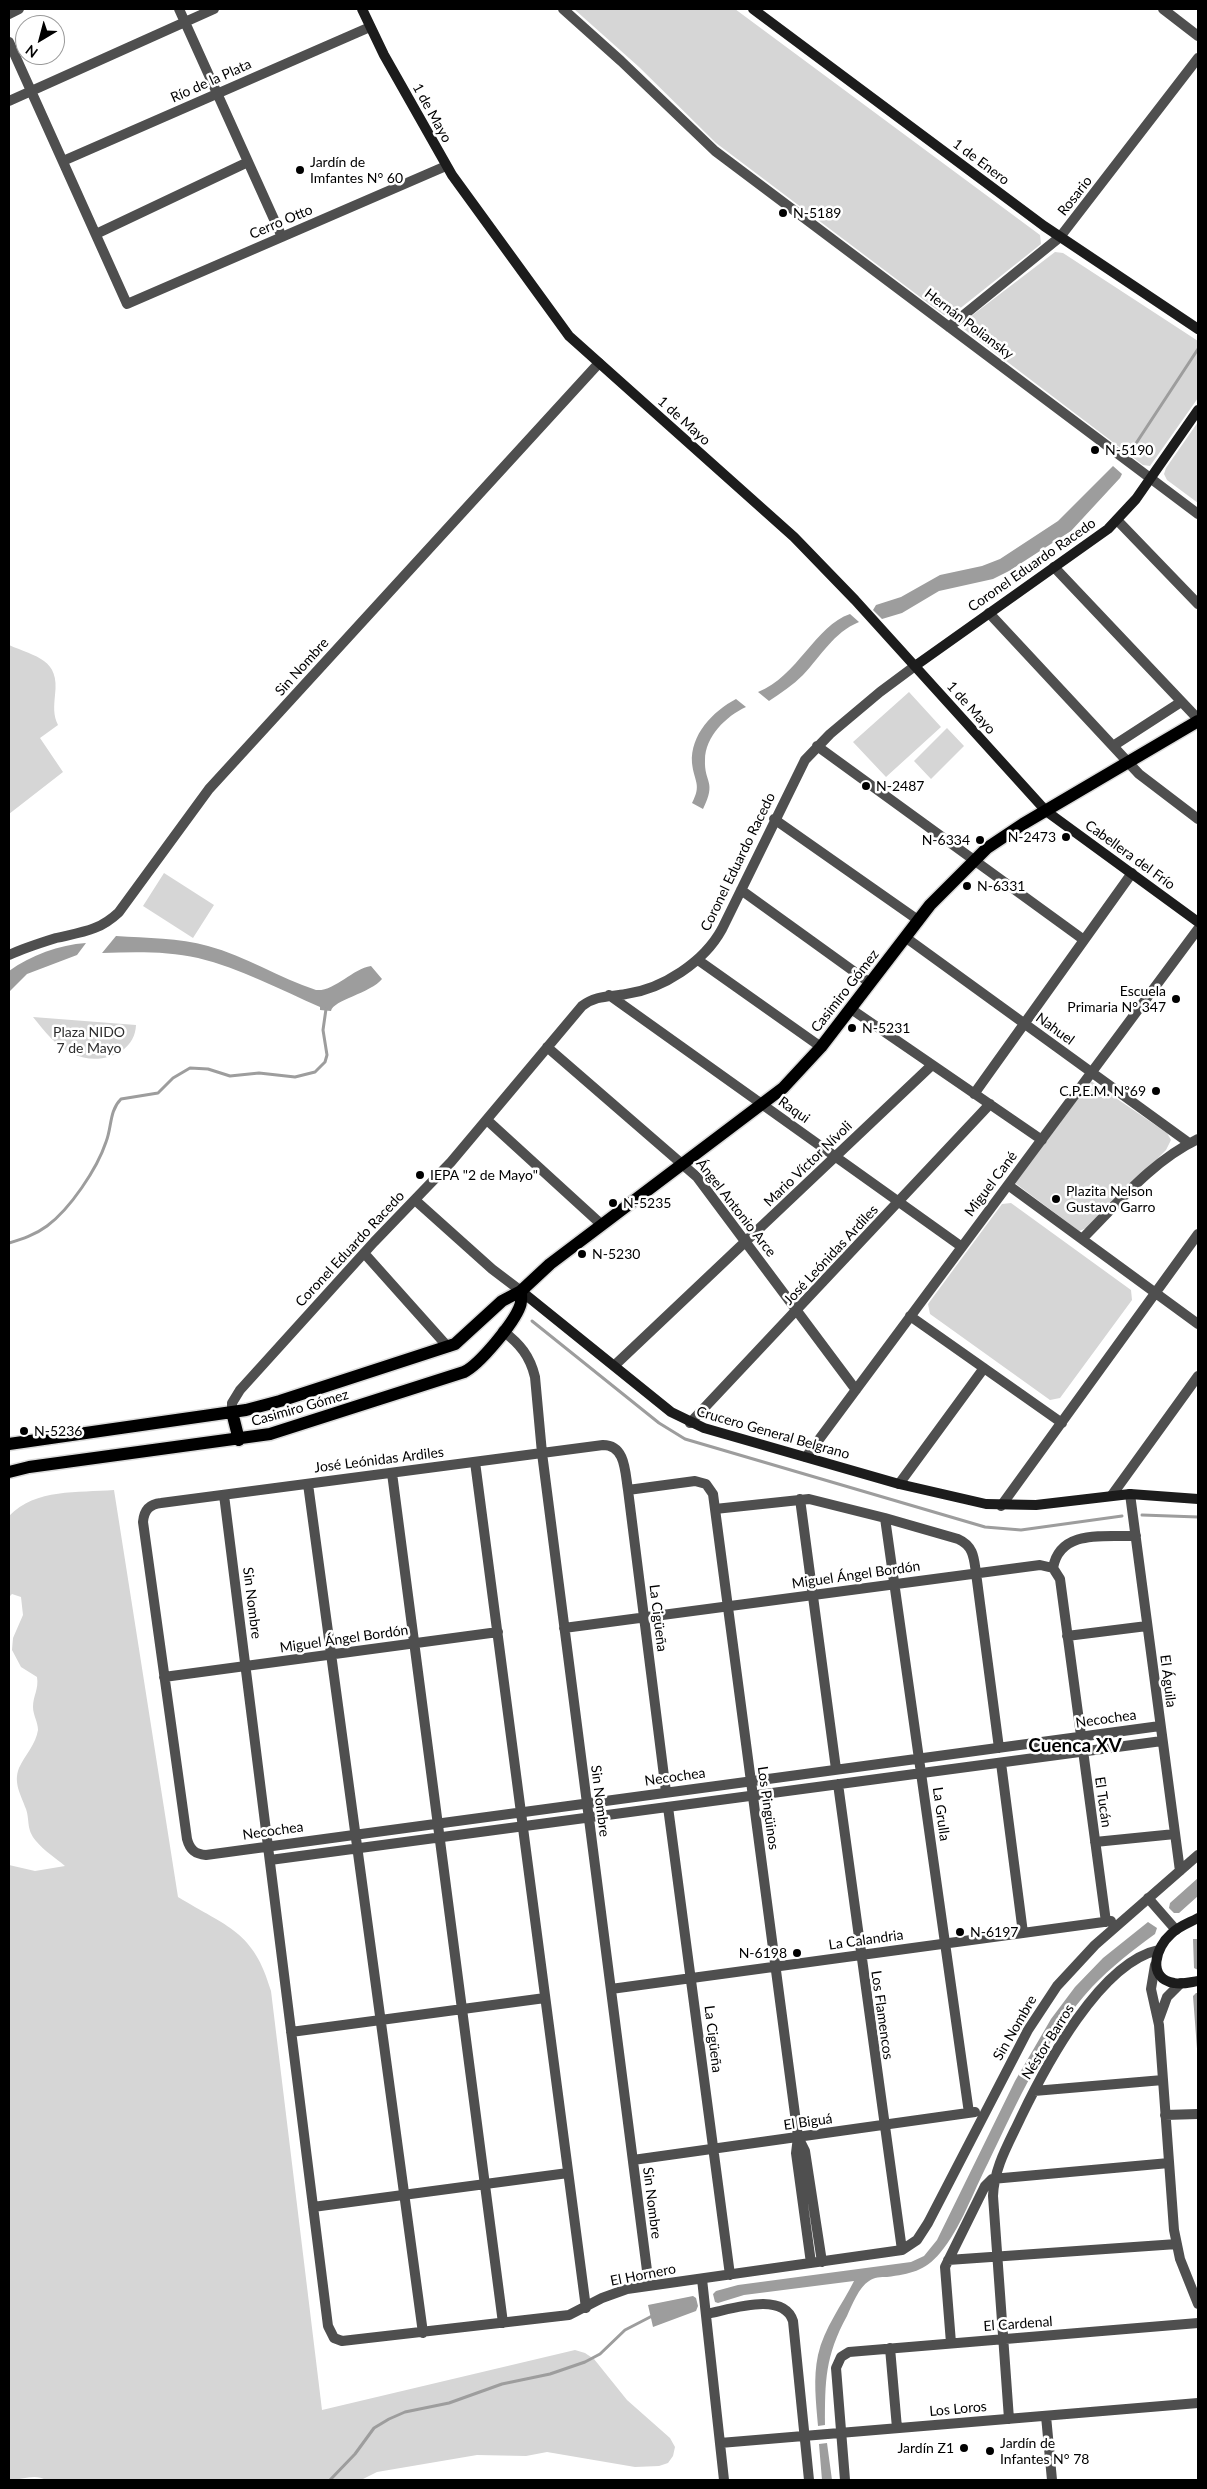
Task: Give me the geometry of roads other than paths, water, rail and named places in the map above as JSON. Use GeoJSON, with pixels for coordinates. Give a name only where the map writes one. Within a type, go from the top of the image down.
{"type":"FeatureCollection","features":[{"type":"Feature","properties":{"kind":"main road","name":"Casimiro Gómez"},"geometry":{"type":"LineString","coordinates":[[9,1444],[232,1412],[280,1401],[448,1347],[463,1338],[502,1300],[521,1291],[541,1270],[763,1105],[793,1079],[851,1009],[918,920],[974,859],[1006,834],[1198,720]]}},
{"type":"Feature","properties":{"kind":"main road","name":"Casimiro Gómez"},"geometry":{"type":"LineString","coordinates":[[9,1472],[29,1467],[239,1440],[286,1430],[464,1372],[477,1365],[504,1331],[518,1310],[521,1291]]}},
{"type":"Feature","properties":{"kind":"main road"},"geometry":{"type":"LineString","coordinates":[[232,1412],[239,1440]]}},
{"type":"Feature","properties":{"kind":"street"},"geometry":{"type":"LineString","coordinates":[[9,14],[19,9]]}},
{"type":"Feature","properties":{"kind":"street"},"geometry":{"type":"LineString","coordinates":[[179,9],[282,237]]}},
{"type":"Feature","properties":{"kind":"street"},"geometry":{"type":"LineString","coordinates":[[9,101],[214,9]]}},
{"type":"Feature","properties":{"kind":"street","name":"1 de Mayo"},"geometry":{"type":"LineString","coordinates":[[362,9],[446,166],[560,326],[794,537],[915,666],[1046,811]]}},
{"type":"Feature","properties":{"kind":"street","name":"Hernán Poliansky"},"geometry":{"type":"LineString","coordinates":[[563,9],[723,157],[1198,514]]}},
{"type":"Feature","properties":{"kind":"street","name":"1 de Enero"},"geometry":{"type":"LineString","coordinates":[[753,9],[1060,237],[1198,328]]}},
{"type":"Feature","properties":{"kind":"street"},"geometry":{"type":"LineString","coordinates":[[1163,9],[1198,36]]}},
{"type":"Feature","properties":{"kind":"street","name":"Río de la Plata"},"geometry":{"type":"LineString","coordinates":[[62,161],[370,26]]}},
{"type":"Feature","properties":{"kind":"street"},"geometry":{"type":"LineString","coordinates":[[9,42],[96,234],[248,162]]}},
{"type":"Feature","properties":{"kind":"street","name":"Rosario"},"geometry":{"type":"LineString","coordinates":[[949,327],[1060,237],[1198,58]]}},
{"type":"Feature","properties":{"kind":"street","name":"Cerro Otto"},"geometry":{"type":"LineString","coordinates":[[96,234],[127,304],[446,166]]}},
{"type":"Feature","properties":{"kind":"street","name":"Sin Nombre"},"geometry":{"type":"LineString","coordinates":[[9,955],[42,942],[92,930],[102,926],[119,912],[190,814],[215,783],[599,363]]}},
{"type":"Feature","properties":{"kind":"street","name":"Coronel Eduardo Racedo"},"geometry":{"type":"LineString","coordinates":[[232,1412],[232,1402],[240,1390],[364,1253],[447,1168],[582,1006],[595,998],[626,994],[650,987],[698,960],[717,938],[799,769],[818,746],[880,692],[1118,520],[1151,478],[1198,410]]}},
{"type":"Feature","properties":{"kind":"street"},"geometry":{"type":"LineString","coordinates":[[1118,520],[1198,604]]}},
{"type":"Feature","properties":{"kind":"street"},"geometry":{"type":"LineString","coordinates":[[1054,567],[1198,720]]}},
{"type":"Feature","properties":{"kind":"street"},"geometry":{"type":"LineString","coordinates":[[989,613],[1144,779],[1198,819]]}},
{"type":"Feature","properties":{"kind":"street"},"geometry":{"type":"LineString","coordinates":[[1113,746],[1181,702]]}},
{"type":"Feature","properties":{"kind":"street"},"geometry":{"type":"LineString","coordinates":[[818,746],[1084,940]]}},
{"type":"Feature","properties":{"kind":"street","name":"Cabellera del Frío"},"geometry":{"type":"LineString","coordinates":[[1046,811],[1198,922]]}},
{"type":"Feature","properties":{"kind":"street"},"geometry":{"type":"LineString","coordinates":[[774,819],[918,920]]}},
{"type":"Feature","properties":{"kind":"street"},"geometry":{"type":"LineString","coordinates":[[974,1094],[1132,874]]}},
{"type":"Feature","properties":{"kind":"street"},"geometry":{"type":"LineString","coordinates":[[740,890],[870,983]]}},
{"type":"Feature","properties":{"kind":"street","name":"Miguel Cané"},"geometry":{"type":"LineString","coordinates":[[806,1457],[1198,929]]}},
{"type":"Feature","properties":{"kind":"street","name":"Nahuel"},"geometry":{"type":"LineString","coordinates":[[905,937],[1091,1072],[1193,1141]]}},
{"type":"Feature","properties":{"kind":"street"},"geometry":{"type":"LineString","coordinates":[[698,960],[821,1047]]}},
{"type":"Feature","properties":{"kind":"street","name":"Raqui"},"geometry":{"type":"LineString","coordinates":[[609,996],[962,1247]]}},
{"type":"Feature","properties":{"kind":"street"},"geometry":{"type":"LineString","coordinates":[[851,1009],[1042,1140]]}},
{"type":"Feature","properties":{"kind":"street","name":"Ángel Antonio Arce"},"geometry":{"type":"LineString","coordinates":[[547,1047],[684,1164],[702,1183],[796,1312],[856,1390]]}},
{"type":"Feature","properties":{"kind":"street","name":"Mario Víctor Nívoli"},"geometry":{"type":"LineString","coordinates":[[615,1366],[932,1065]]}},
{"type":"Feature","properties":{"kind":"street","name":"José Leónidas Ardiles"},"geometry":{"type":"LineString","coordinates":[[690,1423],[900,1202],[990,1104]]}},
{"type":"Feature","properties":{"kind":"street"},"geometry":{"type":"LineString","coordinates":[[487,1120],[602,1225]]}},
{"type":"Feature","properties":{"kind":"street"},"geometry":{"type":"LineString","coordinates":[[1082,1239],[1155,1167],[1193,1141]]}},
{"type":"Feature","properties":{"kind":"street"},"geometry":{"type":"LineString","coordinates":[[1008,1185],[1198,1324]]}},
{"type":"Feature","properties":{"kind":"street","name":"Crucero General Belgrano"},"geometry":{"type":"LineString","coordinates":[[415,1200],[496,1273],[671,1412],[690,1423],[899,1484],[965,1500],[1001,1506],[1036,1505],[1130,1494],[1198,1499]]}},
{"type":"Feature","properties":{"kind":"street"},"geometry":{"type":"LineString","coordinates":[[1001,1506],[1198,1234]]}},
{"type":"Feature","properties":{"kind":"street"},"geometry":{"type":"LineString","coordinates":[[364,1253],[448,1347]]}},
{"type":"Feature","properties":{"kind":"street"},"geometry":{"type":"LineString","coordinates":[[910,1316],[1062,1423]]}},
{"type":"Feature","properties":{"kind":"street","name":"Sin Nombre"},"geometry":{"type":"LineString","coordinates":[[504,1331],[520,1343],[532,1365],[649,2286]]}},
{"type":"Feature","properties":{"kind":"street"},"geometry":{"type":"LineString","coordinates":[[899,1484],[984,1368]]}},
{"type":"Feature","properties":{"kind":"street"},"geometry":{"type":"LineString","coordinates":[[1112,1495],[1198,1376]]}},
{"type":"Feature","properties":{"kind":"street","name":"José Leónidas Ardiles"},"geometry":{"type":"LineString","coordinates":[[164,1677],[143,1522],[146,1510],[155,1504],[602,1444],[617,1449]]}},
{"type":"Feature","properties":{"kind":"street","name":"La Cigüeña"},"geometry":{"type":"LineString","coordinates":[[617,1449],[623,1460],[628,1490],[666,1792]]}},
{"type":"Feature","properties":{"kind":"street"},"geometry":{"type":"LineString","coordinates":[[475,1462],[586,2308]]}},
{"type":"Feature","properties":{"kind":"street"},"geometry":{"type":"LineString","coordinates":[[392,1473],[503,2323]]}},
{"type":"Feature","properties":{"kind":"street","name":"Los Pingüinos"},"geometry":{"type":"LineString","coordinates":[[628,1490],[695,1481],[706,1484],[713,1494],[798,2137],[805,2151],[816,2263]]}},
{"type":"Feature","properties":{"kind":"street"},"geometry":{"type":"LineString","coordinates":[[308,1484],[423,2333]]}},
{"type":"Feature","properties":{"kind":"street","name":"El Águila"},"geometry":{"type":"LineString","coordinates":[[1130,1494],[1180,1871]]}},
{"type":"Feature","properties":{"kind":"street","name":"Sin Nombre"},"geometry":{"type":"LineString","coordinates":[[224,1495],[328,2326],[334,2338]]}},
{"type":"Feature","properties":{"kind":"street"},"geometry":{"type":"LineString","coordinates":[[800,1499],[836,1770]]}},
{"type":"Feature","properties":{"kind":"street"},"geometry":{"type":"LineString","coordinates":[[715,1508],[800,1499],[817,1501],[885,1518],[958,1539],[968,1544],[973,1553],[999,1748]]}},
{"type":"Feature","properties":{"kind":"street","name":"La Grulla"},"geometry":{"type":"LineString","coordinates":[[885,1518],[969,2113]]}},
{"type":"Feature","properties":{"kind":"street"},"geometry":{"type":"LineString","coordinates":[[1052,1568],[1058,1551],[1072,1541],[1136,1536]]}},
{"type":"Feature","properties":{"kind":"street","name":"Miguel Ángel Bordón"},"geometry":{"type":"LineString","coordinates":[[564,1628],[1040,1565],[1052,1568]]}},
{"type":"Feature","properties":{"kind":"street","name":"El Tucán"},"geometry":{"type":"LineString","coordinates":[[1052,1568],[1060,1579],[1106,1922]]}},
{"type":"Feature","properties":{"kind":"street"},"geometry":{"type":"LineString","coordinates":[[1067,1636],[1147,1626]]}},
{"type":"Feature","properties":{"kind":"street","name":"Miguel Ángel Bordón"},"geometry":{"type":"LineString","coordinates":[[164,1677],[498,1632]]}},
{"type":"Feature","properties":{"kind":"street","name":"Necochea"},"geometry":{"type":"LineString","coordinates":[[164,1677],[187,1839],[193,1851],[206,1855],[1160,1726]]}},
{"type":"Feature","properties":{"kind":"street","name":"Necochea"},"geometry":{"type":"LineString","coordinates":[[270,1860],[1162,1741]]}},
{"type":"Feature","properties":{"kind":"street"},"geometry":{"type":"LineString","coordinates":[[1001,1763],[1023,1933]]}},
{"type":"Feature","properties":{"kind":"street","name":"Los Flamencos"},"geometry":{"type":"LineString","coordinates":[[838,1784],[883,2125],[902,2250]]}},
{"type":"Feature","properties":{"kind":"street","name":"La Cigüeña"},"geometry":{"type":"LineString","coordinates":[[668,1807],[730,2275]]}},
{"type":"Feature","properties":{"kind":"street"},"geometry":{"type":"LineString","coordinates":[[1095,1842],[1175,1834]]}},
{"type":"Feature","properties":{"kind":"street","name":"Sin Nombre"},"geometry":{"type":"LineString","coordinates":[[902,2250],[910,2246],[923,2232],[1028,2030],[1057,1986],[1082,1957],[1198,1855]]}},
{"type":"Feature","properties":{"kind":"street"},"geometry":{"type":"LineString","coordinates":[[1148,1898],[1176,1930]]}},
{"type":"Feature","properties":{"kind":"street","name":"La Calandria"},"geometry":{"type":"LineString","coordinates":[[611,1989],[1125,1919]]}},
{"type":"Feature","properties":{"kind":"street","name":"Néstor Barros"},"geometry":{"type":"LineString","coordinates":[[1155,1965],[1159,1950],[1176,1930],[1195,1921]]}},
{"type":"Feature","properties":{"kind":"street","name":"Néstor Barros"},"geometry":{"type":"LineString","coordinates":[[995,2178],[1001,2158],[1056,2050],[1089,2004],[1134,1960],[1159,1950]]}},
{"type":"Feature","properties":{"kind":"street"},"geometry":{"type":"LineString","coordinates":[[1155,1965],[1163,1977],[1169,1981],[1181,1984],[1198,1982]]}},
{"type":"Feature","properties":{"kind":"street"},"geometry":{"type":"LineString","coordinates":[[1155,1965],[1151,1989],[1158,2025],[1177,2244],[1185,2275],[1198,2304]]}},
{"type":"Feature","properties":{"kind":"street"},"geometry":{"type":"LineString","coordinates":[[1158,2025],[1163,2002],[1181,1984]]}},
{"type":"Feature","properties":{"kind":"street"},"geometry":{"type":"LineString","coordinates":[[291,2032],[545,1998]]}},
{"type":"Feature","properties":{"kind":"street"},"geometry":{"type":"LineString","coordinates":[[1034,2091],[1163,2080]]}},
{"type":"Feature","properties":{"kind":"street","name":"El Biguá"},"geometry":{"type":"LineString","coordinates":[[633,2160],[986,2111]]}},
{"type":"Feature","properties":{"kind":"street"},"geometry":{"type":"LineString","coordinates":[[1165,2116],[1198,2114]]}},
{"type":"Feature","properties":{"kind":"street"},"geometry":{"type":"LineString","coordinates":[[951,2343],[945,2275],[948,2260],[985,2186],[995,2178],[1169,2163]]}},
{"type":"Feature","properties":{"kind":"street"},"geometry":{"type":"LineString","coordinates":[[313,2207],[568,2173]]}},
{"type":"Feature","properties":{"kind":"street"},"geometry":{"type":"LineString","coordinates":[[995,2178],[994,2196],[1010,2419]]}},
{"type":"Feature","properties":{"kind":"street"},"geometry":{"type":"LineString","coordinates":[[948,2260],[1177,2244]]}},
{"type":"Feature","properties":{"kind":"street","name":"El Hornero"},"geometry":{"type":"LineString","coordinates":[[334,2338],[348,2342],[569,2314],[586,2308],[614,2293],[649,2286],[902,2250]]}},
{"type":"Feature","properties":{"kind":"street"},"geometry":{"type":"LineString","coordinates":[[702,2279],[724,2480]]}},
{"type":"Feature","properties":{"kind":"street"},"geometry":{"type":"LineString","coordinates":[[706,2314],[767,2303],[784,2307],[793,2321],[809,2480]]}},
{"type":"Feature","properties":{"kind":"street","name":"El Cardenal"},"geometry":{"type":"LineString","coordinates":[[841,2433],[836,2368],[841,2357],[853,2350],[1198,2324]]}},
{"type":"Feature","properties":{"kind":"street"},"geometry":{"type":"LineString","coordinates":[[890,2348],[897,2428]]}},
{"type":"Feature","properties":{"kind":"street","name":"Los Loros"},"geometry":{"type":"LineString","coordinates":[[720,2442],[1198,2403]]}},
{"type":"Feature","properties":{"kind":"street"},"geometry":{"type":"LineString","coordinates":[[1046,2416],[1052,2480]]}},
{"type":"Feature","properties":{"kind":"street"},"geometry":{"type":"LineString","coordinates":[[841,2433],[845,2480]]}},
{"type":"Feature","properties":{"kind":"waterway"},"geometry":{"type":"LineString","coordinates":[[1131,451],[1198,349]]}},
{"type":"Feature","properties":{"kind":"waterway"},"geometry":{"type":"LineString","coordinates":[[9,1243],[42,1229],[65,1210],[82,1188],[102,1153],[114,1109],[121,1099],[158,1093],[173,1078],[190,1068],[208,1069],[230,1076],[259,1073],[295,1077],[315,1072],[325,1062],[327,1055],[323,1030],[326,1009]]}},
{"type":"Feature","properties":{"kind":"waterway"},"geometry":{"type":"LineString","coordinates":[[532,1321],[659,1423],[685,1439],[985,1527],[1021,1530],[1122,1516]]}},
{"type":"Feature","properties":{"kind":"waterway"},"geometry":{"type":"LineString","coordinates":[[1142,1515],[1198,1517]]}},
{"type":"Feature","properties":{"kind":"waterway"},"geometry":{"type":"LineString","coordinates":[[330,2480],[355,2454],[374,2428],[389,2419],[405,2412],[449,2403],[502,2384],[550,2374],[585,2362],[600,2354],[625,2330],[654,2315]]}},
{"type":"Feature","properties":{"kind":"place","name":"Jardín de Imfantes N° 60"},"geometry":{"type":"Point","coordinates":[300,170]}},
{"type":"Feature","properties":{"kind":"place","name":"N-5189"},"geometry":{"type":"Point","coordinates":[783,213]}},
{"type":"Feature","properties":{"kind":"place","name":"N-5190"},"geometry":{"type":"Point","coordinates":[1095,450]}},
{"type":"Feature","properties":{"kind":"place","name":"N-2487"},"geometry":{"type":"Point","coordinates":[866,786]}},
{"type":"Feature","properties":{"kind":"place","name":"N-2473"},"geometry":{"type":"Point","coordinates":[1066,837]}},
{"type":"Feature","properties":{"kind":"place","name":"N-6334"},"geometry":{"type":"Point","coordinates":[980,840]}},
{"type":"Feature","properties":{"kind":"place","name":"N-6331"},"geometry":{"type":"Point","coordinates":[967,886]}},
{"type":"Feature","properties":{"kind":"place","name":"Escuela Primaria N° 347"},"geometry":{"type":"Point","coordinates":[1176,999]}},
{"type":"Feature","properties":{"kind":"place","name":"N-5231"},"geometry":{"type":"Point","coordinates":[852,1028]}},
{"type":"Feature","properties":{"kind":"place","name":"C.P.E.M. Nº69"},"geometry":{"type":"Point","coordinates":[1156,1091]}},
{"type":"Feature","properties":{"kind":"place","name":"IEPA \"2 de Mayo\""},"geometry":{"type":"Point","coordinates":[420,1175]}},
{"type":"Feature","properties":{"kind":"place","name":"Plazita Nelson Gustavo Garro"},"geometry":{"type":"Point","coordinates":[1056,1199]}},
{"type":"Feature","properties":{"kind":"place","name":"N-5235"},"geometry":{"type":"Point","coordinates":[613,1203]}},
{"type":"Feature","properties":{"kind":"place","name":"N-5230"},"geometry":{"type":"Point","coordinates":[582,1254]}},
{"type":"Feature","properties":{"kind":"place","name":"N-5236"},"geometry":{"type":"Point","coordinates":[24,1431]}},
{"type":"Feature","properties":{"kind":"place","name":"N-6197"},"geometry":{"type":"Point","coordinates":[960,1932]}},
{"type":"Feature","properties":{"kind":"place","name":"N-6198"},"geometry":{"type":"Point","coordinates":[797,1953]}},
{"type":"Feature","properties":{"kind":"place","name":"Jardín Z1"},"geometry":{"type":"Point","coordinates":[964,2448]}},
{"type":"Feature","properties":{"kind":"place","name":"Jardín de Infantes N° 78"},"geometry":{"type":"Point","coordinates":[990,2451]}},
{"type":"Feature","properties":{"kind":"district","name":"Cuenca XV"},"geometry":{"type":"Point","coordinates":[1075,1746]}},
{"type":"Feature","properties":{"kind":"park label","name":"Plaza NIDO 7 de Mayo"},"geometry":{"type":"Point","coordinates":[89,1040]}}]}
